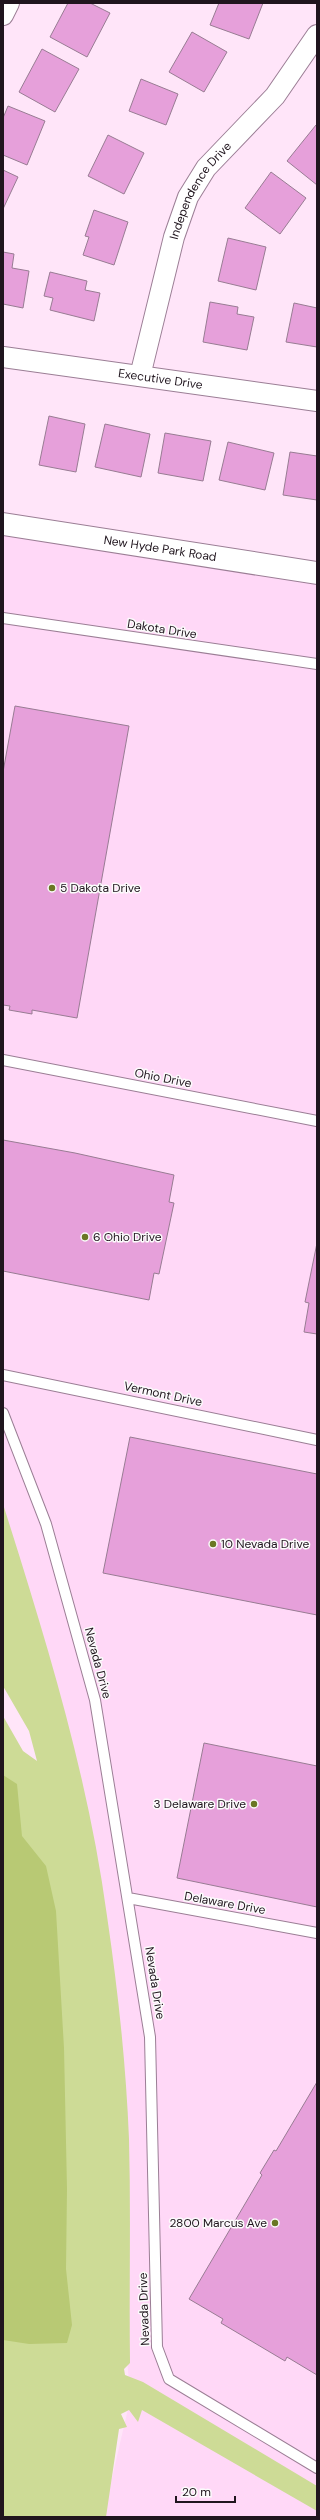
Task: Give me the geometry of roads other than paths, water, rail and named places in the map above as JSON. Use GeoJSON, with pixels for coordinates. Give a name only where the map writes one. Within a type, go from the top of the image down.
{"type":"FeatureCollection","features":[{"type":"Feature","properties":{"kind":"main road","name":"New Hyde Park Road"},"geometry":{"type":"LineString","coordinates":[[3,524],[317,574]]}},
{"type":"Feature","properties":{"kind":"street"},"geometry":{"type":"LineString","coordinates":[[3,15],[9,3]]}},
{"type":"Feature","properties":{"kind":"street","name":"Independence Drive"},"geometry":{"type":"LineString","coordinates":[[140,376],[174,237],[188,197],[206,168],[275,96],[317,35]]}},
{"type":"Feature","properties":{"kind":"street","name":"Executive Drive"},"geometry":{"type":"LineString","coordinates":[[3,360],[140,376],[317,401]]}},
{"type":"Feature","properties":{"kind":"lane","name":"Dakota Drive"},"geometry":{"type":"LineString","coordinates":[[3,618],[317,664]]}},
{"type":"Feature","properties":{"kind":"lane","name":"Ohio Drive"},"geometry":{"type":"LineString","coordinates":[[3,1060],[317,1121]]}},
{"type":"Feature","properties":{"kind":"lane","name":"Vermont Drive"},"geometry":{"type":"LineString","coordinates":[[3,1375],[317,1440]]}},
{"type":"Feature","properties":{"kind":"lane","name":"Nevada Drive"},"geometry":{"type":"LineString","coordinates":[[3,1413],[12,1432],[46,1524],[95,1700],[128,1898],[150,2037],[157,2347],[169,2379],[317,2468]]}},
{"type":"Feature","properties":{"kind":"lane","name":"Delaware Drive"},"geometry":{"type":"LineString","coordinates":[[128,1898],[317,1933]]}},
{"type":"Feature","properties":{"kind":"place","name":"5 Dakota Drive"},"geometry":{"type":"Point","coordinates":[52,888]}},
{"type":"Feature","properties":{"kind":"place","name":"6 Ohio Drive"},"geometry":{"type":"Point","coordinates":[85,1237]}},
{"type":"Feature","properties":{"kind":"place","name":"10 Nevada Drive"},"geometry":{"type":"Point","coordinates":[213,1544]}},
{"type":"Feature","properties":{"kind":"place","name":"3 Delaware Drive"},"geometry":{"type":"Point","coordinates":[254,1804]}},
{"type":"Feature","properties":{"kind":"place","name":"2800 Marcus Ave"},"geometry":{"type":"Point","coordinates":[275,2223]}}]}
